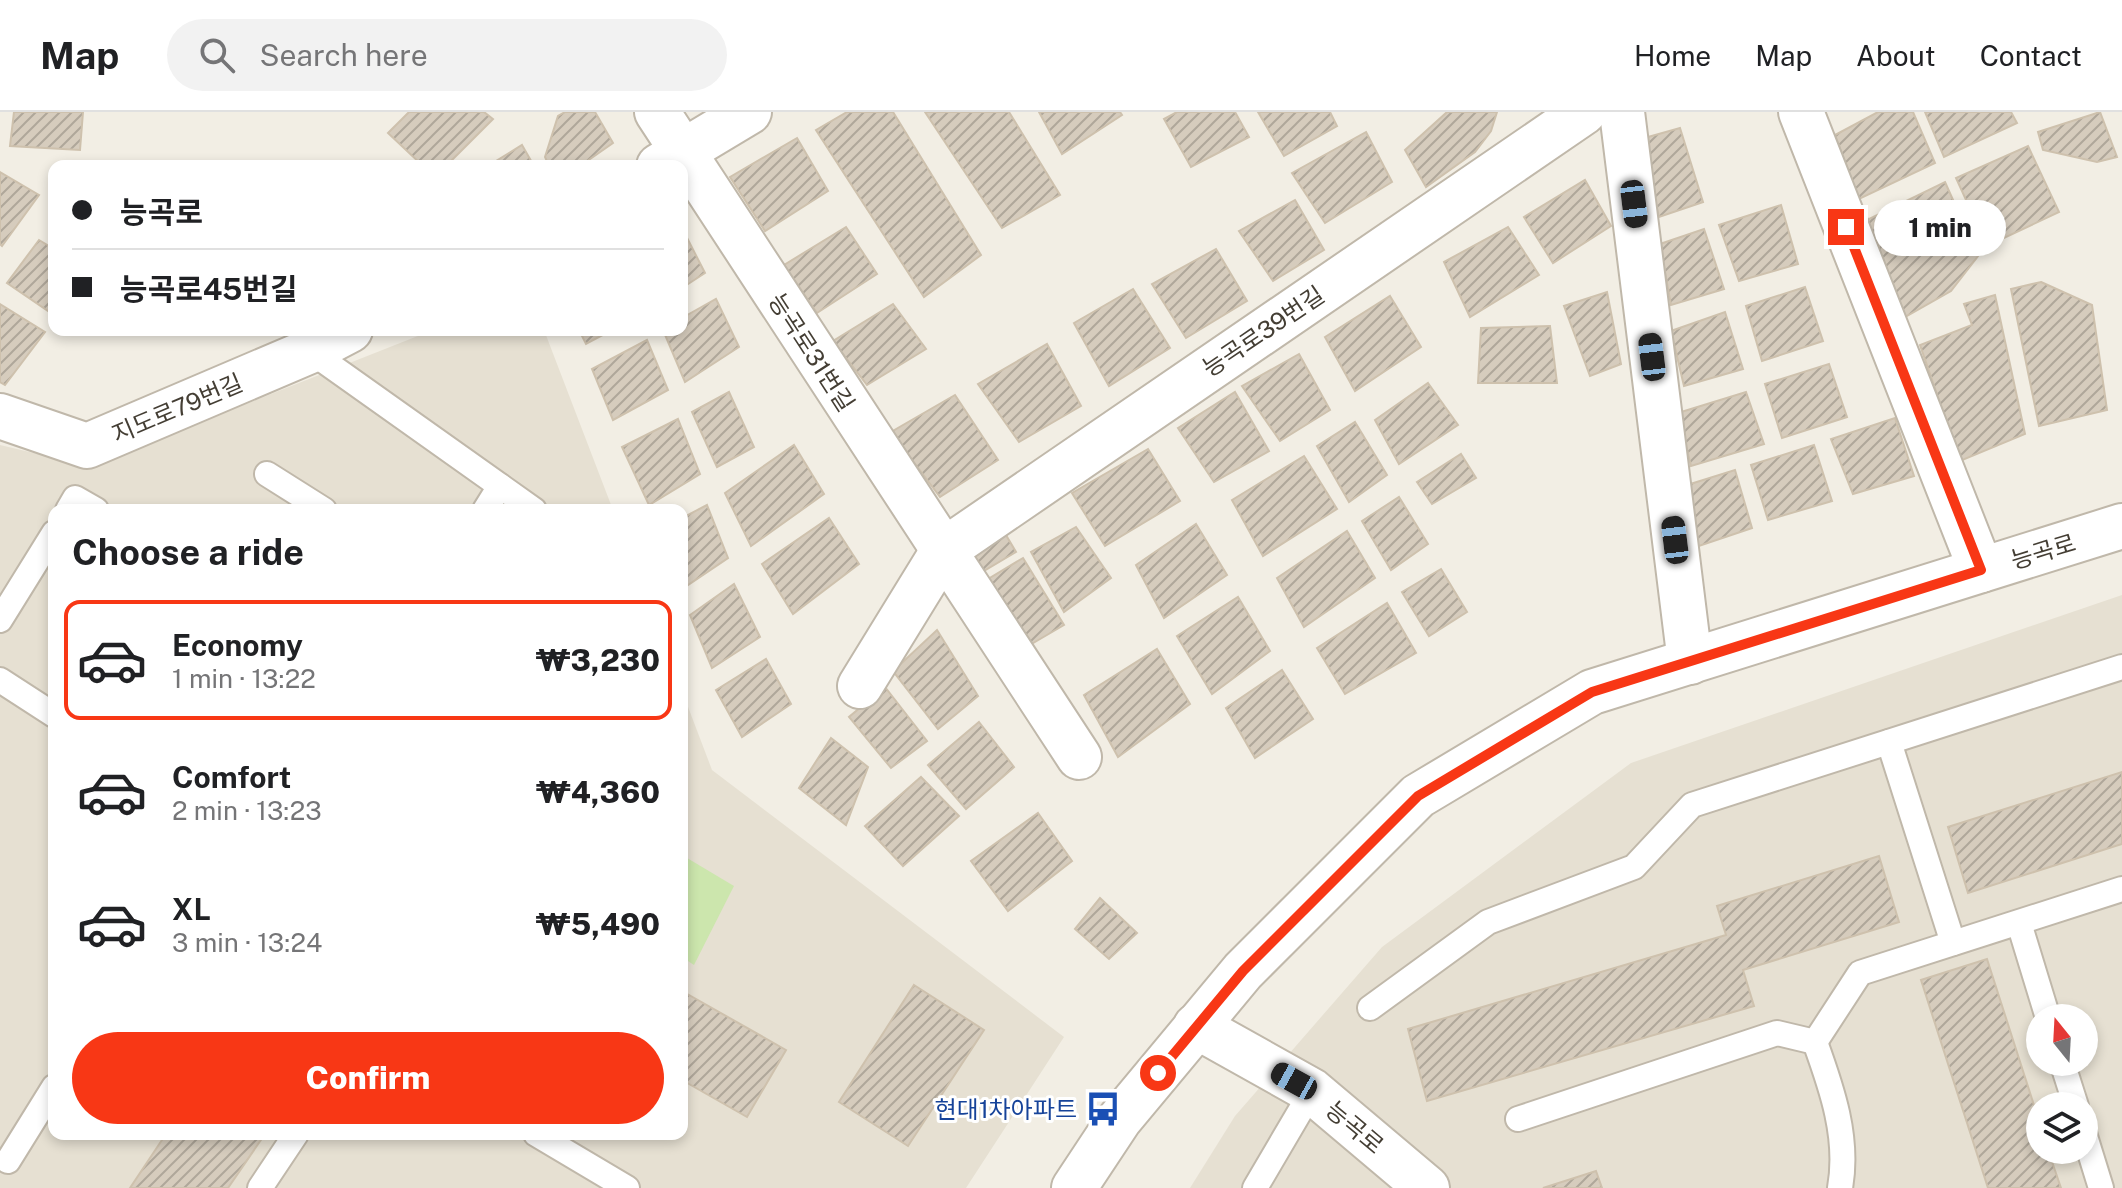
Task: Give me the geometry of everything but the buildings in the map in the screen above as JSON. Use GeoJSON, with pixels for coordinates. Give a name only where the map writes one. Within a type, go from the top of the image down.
{"type":"FeatureCollection","features":[{"type":"Feature","properties":{"kind":"street"},"geometry":{"type":"LineString","coordinates":[[657,112],[671,160],[749,112]]}},
{"type":"Feature","properties":{"kind":"street","name":"능곡로39번길"},"geometry":{"type":"LineString","coordinates":[[943,551],[1584,112]]}},
{"type":"Feature","properties":{"kind":"street"},"geometry":{"type":"LineString","coordinates":[[1622,112],[1690,662]]}},
{"type":"Feature","properties":{"kind":"street"},"geometry":{"type":"LineString","coordinates":[[1801,112],[1981,570]]}},
{"type":"Feature","properties":{"kind":"street","name":"능곡로31번길"},"geometry":{"type":"LineString","coordinates":[[688,184],[943,551],[1079,757]]}},
{"type":"Feature","properties":{"kind":"street","name":"지도로79번길"},"geometry":{"type":"LineString","coordinates":[[0,416],[87,446],[339,336]]}},
{"type":"Feature","properties":{"kind":"street","name":"능곡로"},"geometry":{"type":"LineString","coordinates":[[1074,1188],[1119,1120],[1243,971],[1418,796],[1592,692],[2122,526]]}},
{"type":"Feature","properties":{"kind":"street"},"geometry":{"type":"LineString","coordinates":[[860,686],[943,551]]}},
{"type":"Feature","properties":{"kind":"street","name":"능곡로"},"geometry":{"type":"LineString","coordinates":[[1196,1026],[1312,1091],[1427,1188]]}},
{"type":"Feature","properties":{"kind":"lane"},"geometry":{"type":"LineString","coordinates":[[310,351],[526,504]]}},
{"type":"Feature","properties":{"kind":"lane"},"geometry":{"type":"LineString","coordinates":[[267,474],[314,504]]}},
{"type":"Feature","properties":{"kind":"lane"},"geometry":{"type":"LineString","coordinates":[[489,504],[500,486]]}},
{"type":"Feature","properties":{"kind":"lane"},"geometry":{"type":"LineString","coordinates":[[0,620],[48,543]]}},
{"type":"Feature","properties":{"kind":"lane"},"geometry":{"type":"LineString","coordinates":[[1370,1008],[1488,922],[1634,867],[1692,805],[2122,667]]}},
{"type":"Feature","properties":{"kind":"lane"},"geometry":{"type":"LineString","coordinates":[[0,680],[48,711]]}},
{"type":"Feature","properties":{"kind":"lane"},"geometry":{"type":"LineString","coordinates":[[1889,742],[1953,943]]}},
{"type":"Feature","properties":{"kind":"lane"},"geometry":{"type":"LineString","coordinates":[[1815,1042],[1860,973],[2122,889]]}},
{"type":"Feature","properties":{"kind":"lane"},"geometry":{"type":"LineString","coordinates":[[2019,923],[2044,1004]]}},
{"type":"Feature","properties":{"kind":"lane"},"geometry":{"type":"LineString","coordinates":[[1518,1119],[1777,1033],[1815,1042]]}},
{"type":"Feature","properties":{"kind":"lane"},"geometry":{"type":"LineString","coordinates":[[1815,1042],[1835,1097],[1844,1167],[1840,1188]]}},
{"type":"Feature","properties":{"kind":"lane"},"geometry":{"type":"LineString","coordinates":[[1255,1188],[1312,1091]]}},
{"type":"Feature","properties":{"kind":"lane"},"geometry":{"type":"LineString","coordinates":[[8,1161],[48,1097]]}},
{"type":"Feature","properties":{"kind":"lane"},"geometry":{"type":"LineString","coordinates":[[260,1188],[292,1140]]}},
{"type":"Feature","properties":{"kind":"lane"},"geometry":{"type":"LineString","coordinates":[[546,1140],[627,1188]]}},
{"type":"Feature","properties":{"kind":"lane"},"geometry":{"type":"LineString","coordinates":[[2098,1163],[2108,1185]]}},
{"type":"Feature","properties":{"kind":"shaded area"},"geometry":{"type":"Polygon","coordinates":[[[418,336],[546,336],[611,504],[48,504],[48,1140],[688,1140],[688,707],[712,770],[1064,1037],[966,1188],[0,1188],[0,445],[89,466],[418,336]]]}},
{"type":"Feature","properties":{"kind":"shaded area"},"geometry":{"type":"Polygon","coordinates":[[[2122,595],[2122,1188],[1190,1188],[1235,1116],[1382,947],[1631,763],[2122,595]]]}},
{"type":"Feature","properties":{"kind":"green space"},"geometry":{"type":"Polygon","coordinates":[[[688,859],[734,886],[694,965],[688,961],[688,859]]]}},
{"type":"Feature","properties":{"kind":"place","name":"현대1차아파트"},"geometry":{"type":"Point","coordinates":[1103,1109]}},
{"type":"Feature","properties":{"kind":"route"},"geometry":{"type":"LineString","coordinates":[[1158,1073],[1243,971],[1418,796],[1592,692],[1981,570],[1846,227]]}}]}
